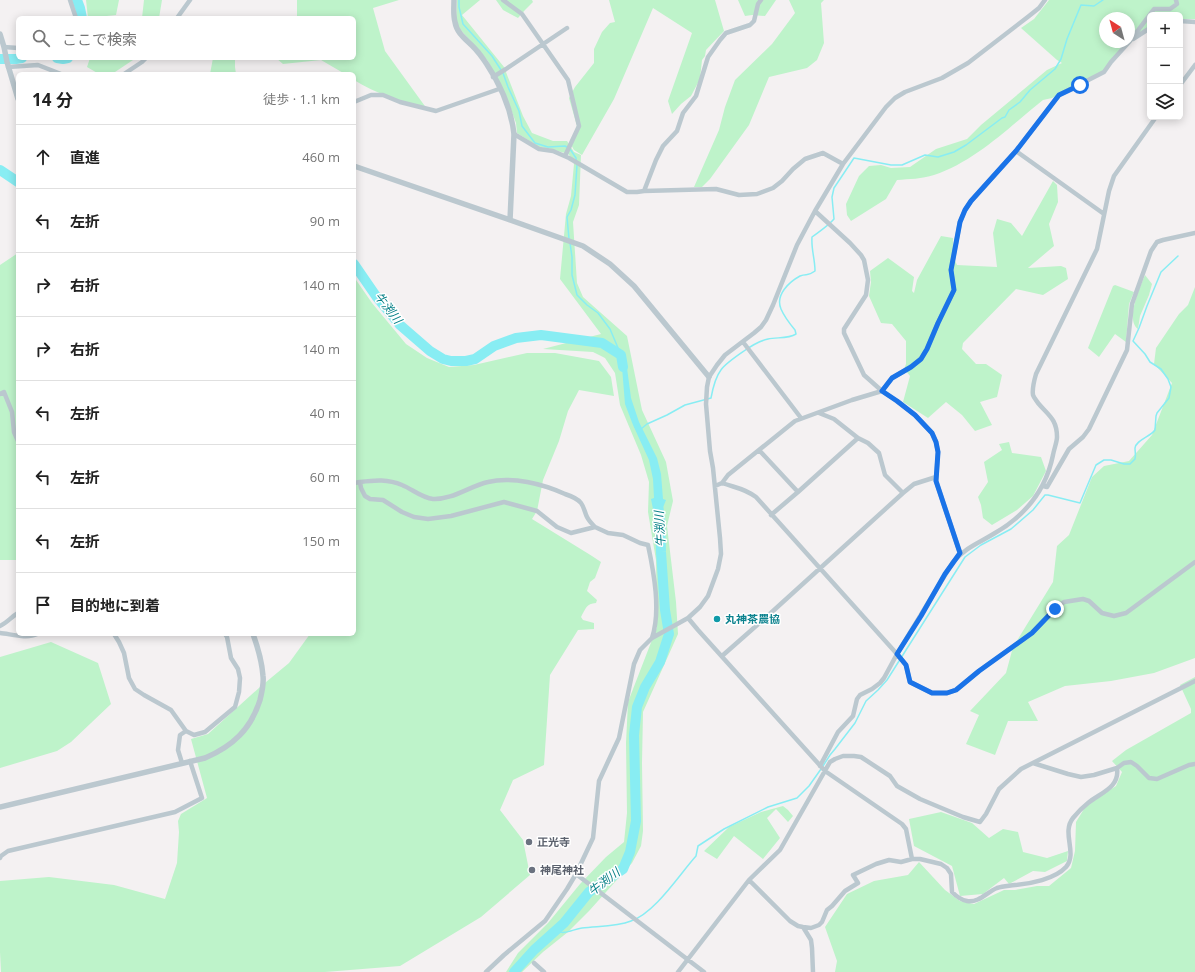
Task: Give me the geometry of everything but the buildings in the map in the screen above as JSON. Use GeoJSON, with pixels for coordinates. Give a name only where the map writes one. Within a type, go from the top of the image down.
{"type":"FeatureCollection","features":[{"type":"Feature","properties":{"kind":"street"},"geometry":{"type":"LineString","coordinates":[[70,0],[75,16]]}},
{"type":"Feature","properties":{"kind":"street"},"geometry":{"type":"LineString","coordinates":[[178,16],[190,0]]}},
{"type":"Feature","properties":{"kind":"street"},"geometry":{"type":"LineString","coordinates":[[454,0],[455,22],[457,28],[464,38],[476,50],[493,77],[510,113],[514,134],[510,220]]}},
{"type":"Feature","properties":{"kind":"street"},"geometry":{"type":"LineString","coordinates":[[504,0],[522,14],[568,80],[579,126],[565,156]]}},
{"type":"Feature","properties":{"kind":"street"},"geometry":{"type":"LineString","coordinates":[[644,191],[663,146],[677,131],[683,113],[696,96],[708,57],[726,33],[750,25],[754,21],[758,4],[761,0]]}},
{"type":"Feature","properties":{"kind":"street"},"geometry":{"type":"LineString","coordinates":[[486,972],[548,918],[576,874],[593,838],[599,781],[619,738],[634,664],[640,650],[652,638],[688,618],[700,607],[708,596],[718,569],[721,554],[706,404],[709,377],[716,364],[725,355],[761,327],[766,320],[796,245],[815,211],[843,164],[886,107],[895,98],[905,92],[942,78],[968,63],[1039,8],[1045,0]]}},
{"type":"Feature","properties":{"kind":"street"},"geometry":{"type":"LineString","coordinates":[[1135,34],[1154,9],[1170,8],[1177,4],[1176,0]]}},
{"type":"Feature","properties":{"kind":"street"},"geometry":{"type":"LineString","coordinates":[[1183,21],[1195,22]]}},
{"type":"Feature","properties":{"kind":"street"},"geometry":{"type":"LineString","coordinates":[[493,77],[506,70],[567,28]]}},
{"type":"Feature","properties":{"kind":"street"},"geometry":{"type":"LineString","coordinates":[[1135,38],[1147,30]]}},
{"type":"Feature","properties":{"kind":"street"},"geometry":{"type":"LineString","coordinates":[[0,34],[5,49],[7,64],[16,90]]}},
{"type":"Feature","properties":{"kind":"street"},"geometry":{"type":"LineString","coordinates":[[5,49],[16,48]]}},
{"type":"Feature","properties":{"kind":"street"},"geometry":{"type":"LineString","coordinates":[[715,486],[722,483],[728,475],[795,421],[852,400],[882,391],[892,378],[911,367],[921,359],[954,290],[951,270],[960,222],[965,210],[971,201],[1016,151],[1059,95],[1104,72],[1124,48]]}},
{"type":"Feature","properties":{"kind":"street"},"geometry":{"type":"LineString","coordinates":[[127,72],[144,60]]}},
{"type":"Feature","properties":{"kind":"street"},"geometry":{"type":"LineString","coordinates":[[7,64],[38,65],[56,72]]}},
{"type":"Feature","properties":{"kind":"street"},"geometry":{"type":"LineString","coordinates":[[1181,84],[1195,65]]}},
{"type":"Feature","properties":{"kind":"street"},"geometry":{"type":"LineString","coordinates":[[356,101],[371,95],[383,96],[436,111],[499,89]]}},
{"type":"Feature","properties":{"kind":"street"},"geometry":{"type":"LineString","coordinates":[[820,766],[838,732],[853,716],[860,695],[872,689],[884,678],[945,574],[960,553],[1010,524],[1029,506],[1043,486],[1052,462],[1057,437],[1055,424],[1049,415],[1042,409],[1034,396],[1036,374],[1097,249],[1108,191],[1114,176],[1154,120]]}},
{"type":"Feature","properties":{"kind":"street"},"geometry":{"type":"LineString","coordinates":[[514,134],[539,149],[553,151],[565,156],[627,192],[716,189],[739,195],[757,194],[773,188],[805,159],[823,153],[843,164]]}},
{"type":"Feature","properties":{"kind":"street"},"geometry":{"type":"LineString","coordinates":[[1016,151],[1104,214]]}},
{"type":"Feature","properties":{"kind":"street"},"geometry":{"type":"LineString","coordinates":[[356,167],[583,246],[610,264],[634,286],[709,377]]}},
{"type":"Feature","properties":{"kind":"street"},"geometry":{"type":"LineString","coordinates":[[815,211],[850,244],[864,260],[868,280],[866,295],[844,329],[844,333],[864,375],[882,391],[915,415],[932,433],[938,452],[936,477],[949,523],[960,553]]}},
{"type":"Feature","properties":{"kind":"street"},"geometry":{"type":"LineString","coordinates":[[1043,486],[1047,487],[1069,449],[1083,437],[1089,429],[1127,350],[1132,304],[1151,251],[1157,242],[1195,233]]}},
{"type":"Feature","properties":{"kind":"street"},"geometry":{"type":"LineString","coordinates":[[743,342],[801,418]]}},
{"type":"Feature","properties":{"kind":"street"},"geometry":{"type":"LineString","coordinates":[[0,394],[4,392],[11,408],[14,432],[16,436]]}},
{"type":"Feature","properties":{"kind":"street"},"geometry":{"type":"LineString","coordinates":[[819,413],[834,419],[879,452],[885,475],[903,493]]}},
{"type":"Feature","properties":{"kind":"street"},"geometry":{"type":"LineString","coordinates":[[771,515],[858,438]]}},
{"type":"Feature","properties":{"kind":"street"},"geometry":{"type":"LineString","coordinates":[[759,450],[798,492]]}},
{"type":"Feature","properties":{"kind":"street"},"geometry":{"type":"LineString","coordinates":[[722,656],[903,493],[914,484],[936,477]]}},
{"type":"Feature","properties":{"kind":"street"},"geometry":{"type":"LineString","coordinates":[[356,483],[378,480],[391,481],[432,499],[445,498],[489,482],[506,480],[537,483],[576,499],[581,503],[588,519],[594,527],[608,533],[623,535],[648,545],[654,582],[656,610],[656,622],[652,638]]}},
{"type":"Feature","properties":{"kind":"street"},"geometry":{"type":"LineString","coordinates":[[360,482],[365,496],[370,499],[383,500],[414,518],[428,519],[451,516],[504,502],[537,511],[557,527],[571,533],[594,527]]}},
{"type":"Feature","properties":{"kind":"street"},"geometry":{"type":"LineString","coordinates":[[722,483],[739,487],[750,492],[897,654],[906,665],[910,682],[932,693],[947,693],[956,690],[979,671],[1032,633],[1055,609],[1064,602],[1083,599],[1089,601],[1102,614],[1114,616],[1126,613],[1195,562]]}},
{"type":"Feature","properties":{"kind":"street"},"geometry":{"type":"LineString","coordinates":[[0,626],[8,622],[16,614]]}},
{"type":"Feature","properties":{"kind":"street"},"geometry":{"type":"LineString","coordinates":[[688,618],[825,771],[902,824],[906,829],[912,859]]}},
{"type":"Feature","properties":{"kind":"street"},"geometry":{"type":"LineString","coordinates":[[0,633],[16,635]]}},
{"type":"Feature","properties":{"kind":"street"},"geometry":{"type":"LineString","coordinates":[[115,636],[124,653],[129,678],[135,689],[171,710],[186,731],[194,735],[205,732],[235,707],[239,692],[240,678],[238,670],[231,658],[226,636]]}},
{"type":"Feature","properties":{"kind":"street"},"geometry":{"type":"LineString","coordinates":[[0,807],[205,758],[215,754],[227,746],[240,736],[255,715],[262,690],[263,675],[261,661],[254,636]]}},
{"type":"Feature","properties":{"kind":"street"},"geometry":{"type":"LineString","coordinates":[[678,972],[749,880],[780,850],[830,762],[835,759],[843,756],[861,757],[890,776],[897,786],[963,817],[980,822],[986,814],[999,789],[1015,774],[1053,752],[1195,681]]}},
{"type":"Feature","properties":{"kind":"street"},"geometry":{"type":"LineString","coordinates":[[182,763],[178,750],[180,735],[186,731]]}},
{"type":"Feature","properties":{"kind":"street"},"geometry":{"type":"LineString","coordinates":[[0,858],[8,851],[175,812],[196,802],[202,798],[190,761]]}},
{"type":"Feature","properties":{"kind":"street"},"geometry":{"type":"LineString","coordinates":[[1033,763],[1081,777],[1094,775],[1117,768],[1124,763],[1131,762],[1149,778],[1157,779],[1195,764]]}},
{"type":"Feature","properties":{"kind":"street"},"geometry":{"type":"LineString","coordinates":[[749,880],[790,921],[798,926],[811,928],[822,922],[827,910],[845,890],[858,883],[853,875],[876,864],[889,860],[901,862],[912,859],[920,859],[941,864],[947,868],[951,874],[952,892],[958,898],[967,901],[976,900],[997,888],[1037,881],[1050,877],[1065,868],[1070,862],[1071,855],[1068,833],[1069,825],[1072,819],[1087,803],[1109,789],[1116,780],[1118,772],[1117,768]]}},
{"type":"Feature","properties":{"kind":"street"},"geometry":{"type":"LineString","coordinates":[[576,874],[704,972]]}},
{"type":"Feature","properties":{"kind":"street"},"geometry":{"type":"LineString","coordinates":[[803,927],[811,940],[813,972]]}},
{"type":"Feature","properties":{"kind":"street"},"geometry":{"type":"LineString","coordinates":[[534,964],[544,972]]}},
{"type":"Feature","properties":{"kind":"green space"},"geometry":{"type":"Polygon","coordinates":[[[86,0],[119,0],[116,15],[88,16],[86,0]]]}},
{"type":"Feature","properties":{"kind":"green space"},"geometry":{"type":"Polygon","coordinates":[[[144,0],[162,0],[159,16],[142,16],[144,0]]]}},
{"type":"Feature","properties":{"kind":"green space"},"geometry":{"type":"Polygon","coordinates":[[[297,0],[399,0],[373,8],[385,51],[427,109],[399,101],[371,89],[356,81],[356,72],[342,72],[321,60],[356,60],[356,16],[297,16],[297,0]]]}},
{"type":"Feature","properties":{"kind":"green space"},"geometry":{"type":"Polygon","coordinates":[[[457,0],[480,0],[462,15],[504,67],[523,116],[532,133],[553,141],[567,141],[574,152],[581,155],[579,205],[573,222],[577,283],[583,297],[627,336],[642,410],[666,462],[673,501],[667,526],[676,602],[678,634],[643,712],[643,831],[641,846],[632,863],[589,911],[568,932],[543,952],[522,972],[506,972],[518,953],[548,923],[580,884],[606,857],[624,842],[627,813],[626,743],[628,702],[657,627],[656,560],[648,512],[649,482],[641,455],[620,405],[615,373],[605,358],[593,352],[543,349],[601,334],[560,279],[566,214],[571,196],[574,164],[568,154],[539,147],[517,133],[516,123],[509,104],[488,61],[459,28],[456,22],[457,0]]]}},
{"type":"Feature","properties":{"kind":"green space"},"geometry":{"type":"Polygon","coordinates":[[[496,0],[532,0],[533,2],[518,18],[503,10],[496,0]]]}},
{"type":"Feature","properties":{"kind":"green space"},"geometry":{"type":"Polygon","coordinates":[[[609,0],[715,0],[724,31],[706,50],[705,56],[702,60],[700,79],[691,96],[672,114],[668,101],[692,33],[653,8],[614,99],[582,155],[574,150],[570,143],[577,126],[569,98],[575,87],[594,63],[594,49],[602,32],[610,23],[615,22],[609,0]]]}},
{"type":"Feature","properties":{"kind":"green space"},"geometry":{"type":"Polygon","coordinates":[[[738,0],[776,0],[765,16],[745,16],[738,0]]]}},
{"type":"Feature","properties":{"kind":"green space"},"geometry":{"type":"Polygon","coordinates":[[[789,0],[824,0],[821,3],[824,43],[817,60],[807,68],[769,77],[749,125],[710,179],[702,187],[694,187],[719,130],[725,107],[735,80],[772,44],[795,13],[789,0]]]}},
{"type":"Feature","properties":{"kind":"green space"},"geometry":{"type":"Polygon","coordinates":[[[1049,0],[1195,0],[1195,19],[1183,19],[1183,12],[1147,12],[1147,30],[1135,34],[1135,12],[1099,12],[1099,48],[1123,48],[1104,72],[1052,98],[1043,100],[992,142],[964,161],[949,169],[934,175],[916,179],[897,180],[886,199],[851,221],[847,215],[846,204],[859,176],[869,166],[881,165],[891,168],[910,167],[936,149],[967,139],[981,125],[1047,70],[1062,63],[1021,28],[1034,19],[1049,0]]]}},
{"type":"Feature","properties":{"kind":"green space"},"geometry":{"type":"Polygon","coordinates":[[[89,60],[133,60],[115,72],[96,72],[87,67],[89,60]]]}},
{"type":"Feature","properties":{"kind":"green space"},"geometry":{"type":"Polygon","coordinates":[[[213,60],[235,60],[236,72],[210,72],[213,60]]]}},
{"type":"Feature","properties":{"kind":"green space"},"geometry":{"type":"Polygon","coordinates":[[[278,60],[321,60],[283,64],[278,60]]]}},
{"type":"Feature","properties":{"kind":"green space"},"geometry":{"type":"Polygon","coordinates":[[[1053,181],[1057,185],[1058,202],[1049,224],[1054,246],[1028,268],[1061,266],[1066,268],[1068,279],[1043,295],[1016,289],[963,343],[962,349],[976,364],[986,364],[1002,375],[997,397],[980,402],[992,425],[975,431],[962,415],[946,402],[928,418],[903,402],[910,376],[904,369],[906,364],[906,341],[892,324],[881,323],[869,296],[871,282],[870,271],[888,258],[914,277],[912,291],[914,293],[917,280],[941,236],[953,238],[954,258],[957,265],[997,267],[993,233],[997,219],[1011,223],[1022,236],[1053,181]]]}},
{"type":"Feature","properties":{"kind":"green space"},"geometry":{"type":"Polygon","coordinates":[[[16,254],[16,560],[0,560],[0,265],[16,254]]]}},
{"type":"Feature","properties":{"kind":"green space"},"geometry":{"type":"Polygon","coordinates":[[[1145,275],[1152,284],[1140,316],[1138,329],[1134,325],[1133,311],[1137,295],[1145,275]]]}},
{"type":"Feature","properties":{"kind":"green space"},"geometry":{"type":"Polygon","coordinates":[[[356,280],[372,303],[406,344],[427,358],[449,367],[474,365],[527,353],[555,353],[599,361],[611,377],[614,396],[579,390],[568,411],[559,441],[543,480],[537,511],[532,519],[601,562],[595,578],[590,582],[587,591],[597,600],[596,603],[588,605],[581,617],[583,620],[594,623],[594,629],[578,630],[550,675],[544,765],[513,780],[500,810],[523,840],[530,875],[481,917],[400,966],[325,972],[1,972],[0,881],[49,877],[114,885],[165,899],[177,863],[179,832],[178,821],[181,814],[207,798],[191,739],[208,734],[289,663],[309,636],[356,636],[356,280]]]}},
{"type":"Feature","properties":{"kind":"green space"},"geometry":{"type":"Polygon","coordinates":[[[1115,285],[1134,292],[1129,304],[1126,342],[1115,334],[1099,357],[1088,348],[1113,286],[1115,285]]]}},
{"type":"Feature","properties":{"kind":"green space"},"geometry":{"type":"Polygon","coordinates":[[[1195,287],[1195,658],[1154,673],[1111,681],[1065,686],[1028,702],[1038,721],[1008,721],[995,755],[966,744],[979,715],[970,711],[1006,673],[1013,647],[1053,582],[1057,546],[1069,535],[1092,477],[1104,466],[1129,461],[1152,435],[1172,383],[1154,364],[1156,348],[1179,314],[1188,305],[1195,287]]]}},
{"type":"Feature","properties":{"kind":"green space"},"geometry":{"type":"Polygon","coordinates":[[[1009,442],[1012,453],[1041,457],[1046,471],[1033,496],[1017,510],[992,525],[983,518],[978,497],[988,482],[984,462],[1002,450],[999,444],[1009,442]]]}},
{"type":"Feature","properties":{"kind":"green space"},"geometry":{"type":"Polygon","coordinates":[[[51,642],[98,663],[111,704],[71,742],[57,751],[0,768],[0,657],[51,642]]]}},
{"type":"Feature","properties":{"kind":"green space"},"geometry":{"type":"Polygon","coordinates":[[[1195,677],[1195,972],[835,972],[837,961],[825,927],[847,894],[874,881],[908,875],[919,862],[945,890],[960,901],[974,904],[1004,890],[1049,886],[1071,868],[1075,851],[1076,822],[1084,809],[1091,802],[1116,786],[1122,772],[1112,761],[1126,750],[1191,713],[1191,709],[1180,685],[1195,677]]]}},
{"type":"Feature","properties":{"kind":"green space"},"geometry":{"type":"Polygon","coordinates":[[[783,806],[793,816],[788,822],[776,809],[767,818],[780,838],[763,859],[734,836],[717,859],[704,851],[729,827],[761,812],[783,806]]]}},
{"type":"Feature","properties":{"kind":"green space"},"geometry":{"type":"Polygon","coordinates":[[[941,812],[972,823],[989,838],[1003,829],[1018,832],[1023,852],[1047,858],[1068,851],[1067,861],[1045,872],[1033,871],[1009,884],[1004,878],[983,894],[960,896],[952,866],[914,846],[909,819],[941,812]]]}},
{"type":"Feature","properties":{"kind":"water"},"geometry":{"type":"Polygon","coordinates":[[[621,355],[627,368],[631,398],[639,422],[657,458],[661,474],[663,499],[666,500],[661,511],[660,518],[657,514],[654,514],[651,499],[654,498],[653,479],[649,460],[625,404],[621,355]]]}},
{"type":"Feature","properties":{"kind":"waterway","name":"牛渕川"},"geometry":{"type":"LineString","coordinates":[[77,0],[82,16]]}},
{"type":"Feature","properties":{"kind":"waterway"},"geometry":{"type":"LineString","coordinates":[[459,0],[463,24],[492,56],[501,70]]}},
{"type":"Feature","properties":{"kind":"waterway"},"geometry":{"type":"LineString","coordinates":[[641,429],[647,424],[685,405],[711,398],[715,381],[721,370],[730,361],[752,346],[768,339],[793,336],[796,334],[795,330],[781,309],[781,294],[788,285],[800,276],[810,274],[815,271],[812,237],[834,219],[832,197],[834,188],[854,158],[891,165],[902,165],[925,155],[938,157],[954,152],[966,145],[1005,117],[1009,110],[1020,102],[1030,90],[1055,69],[1061,59],[1067,39],[1081,5],[1094,6],[1103,0]]}},
{"type":"Feature","properties":{"kind":"waterway","name":"牛渕川"},"geometry":{"type":"LineString","coordinates":[[0,59],[16,59]]}},
{"type":"Feature","properties":{"kind":"waterway"},"geometry":{"type":"LineString","coordinates":[[503,73],[519,111],[522,126],[535,143],[548,147],[565,146],[570,149],[576,158],[576,161]]}},
{"type":"Feature","properties":{"kind":"waterway"},"geometry":{"type":"LineString","coordinates":[[569,239],[567,217],[571,210],[575,195],[577,165]]}},
{"type":"Feature","properties":{"kind":"waterway","name":"牛渕川"},"geometry":{"type":"LineString","coordinates":[[0,170],[16,181]]}},
{"type":"Feature","properties":{"kind":"waterway"},"geometry":{"type":"LineString","coordinates":[[570,243],[572,275],[577,295],[598,313],[610,329],[621,355]]}},
{"type":"Feature","properties":{"kind":"waterway"},"geometry":{"type":"LineString","coordinates":[[823,766],[855,723],[866,701],[887,680],[965,557],[981,545],[1011,529],[1033,510],[1045,495],[1080,503],[1096,465],[1104,460],[1130,464],[1135,459],[1136,445],[1155,430],[1157,413],[1169,398],[1171,387],[1168,379],[1161,369],[1150,362],[1133,341],[1161,272],[1178,256]]}},
{"type":"Feature","properties":{"kind":"waterway","name":"牛渕川"},"geometry":{"type":"LineString","coordinates":[[356,267],[376,296],[400,325],[430,351],[443,359],[451,361],[466,361],[475,359],[494,346],[516,338],[541,335],[602,343],[621,355],[623,367]]}},
{"type":"Feature","properties":{"kind":"waterway","name":"牛渕川"},"geometry":{"type":"LineString","coordinates":[[514,972],[534,950],[564,923],[589,892],[623,869],[630,852],[636,821],[634,735],[637,707],[645,687],[660,662],[669,634],[665,610],[658,505]]}},
{"type":"Feature","properties":{"kind":"waterway"},"geometry":{"type":"LineString","coordinates":[[555,930],[558,932],[565,932],[582,928],[613,925],[625,923],[640,917],[658,902],[674,883],[696,856],[698,846],[724,829],[768,807],[797,798],[809,786],[821,769]]}},
{"type":"Feature","properties":{"kind":"place","name":"丸神茶農協"},"geometry":{"type":"Point","coordinates":[717,619]}},
{"type":"Feature","properties":{"kind":"place","name":"正光寺"},"geometry":{"type":"Point","coordinates":[529,842]}},
{"type":"Feature","properties":{"kind":"place","name":"神尾神社"},"geometry":{"type":"Point","coordinates":[532,870]}},
{"type":"Feature","properties":{"kind":"route"},"geometry":{"type":"LineString","coordinates":[[1055,609],[1032,633],[979,671],[956,690],[947,693],[932,693],[910,682],[906,665],[897,654],[945,574],[960,553],[936,481],[938,452],[932,433],[915,415],[882,391],[892,378],[911,367],[921,359],[927,349],[954,290],[951,270],[960,222],[965,210],[971,201],[1016,151],[1059,95],[1080,85]]}}]}
